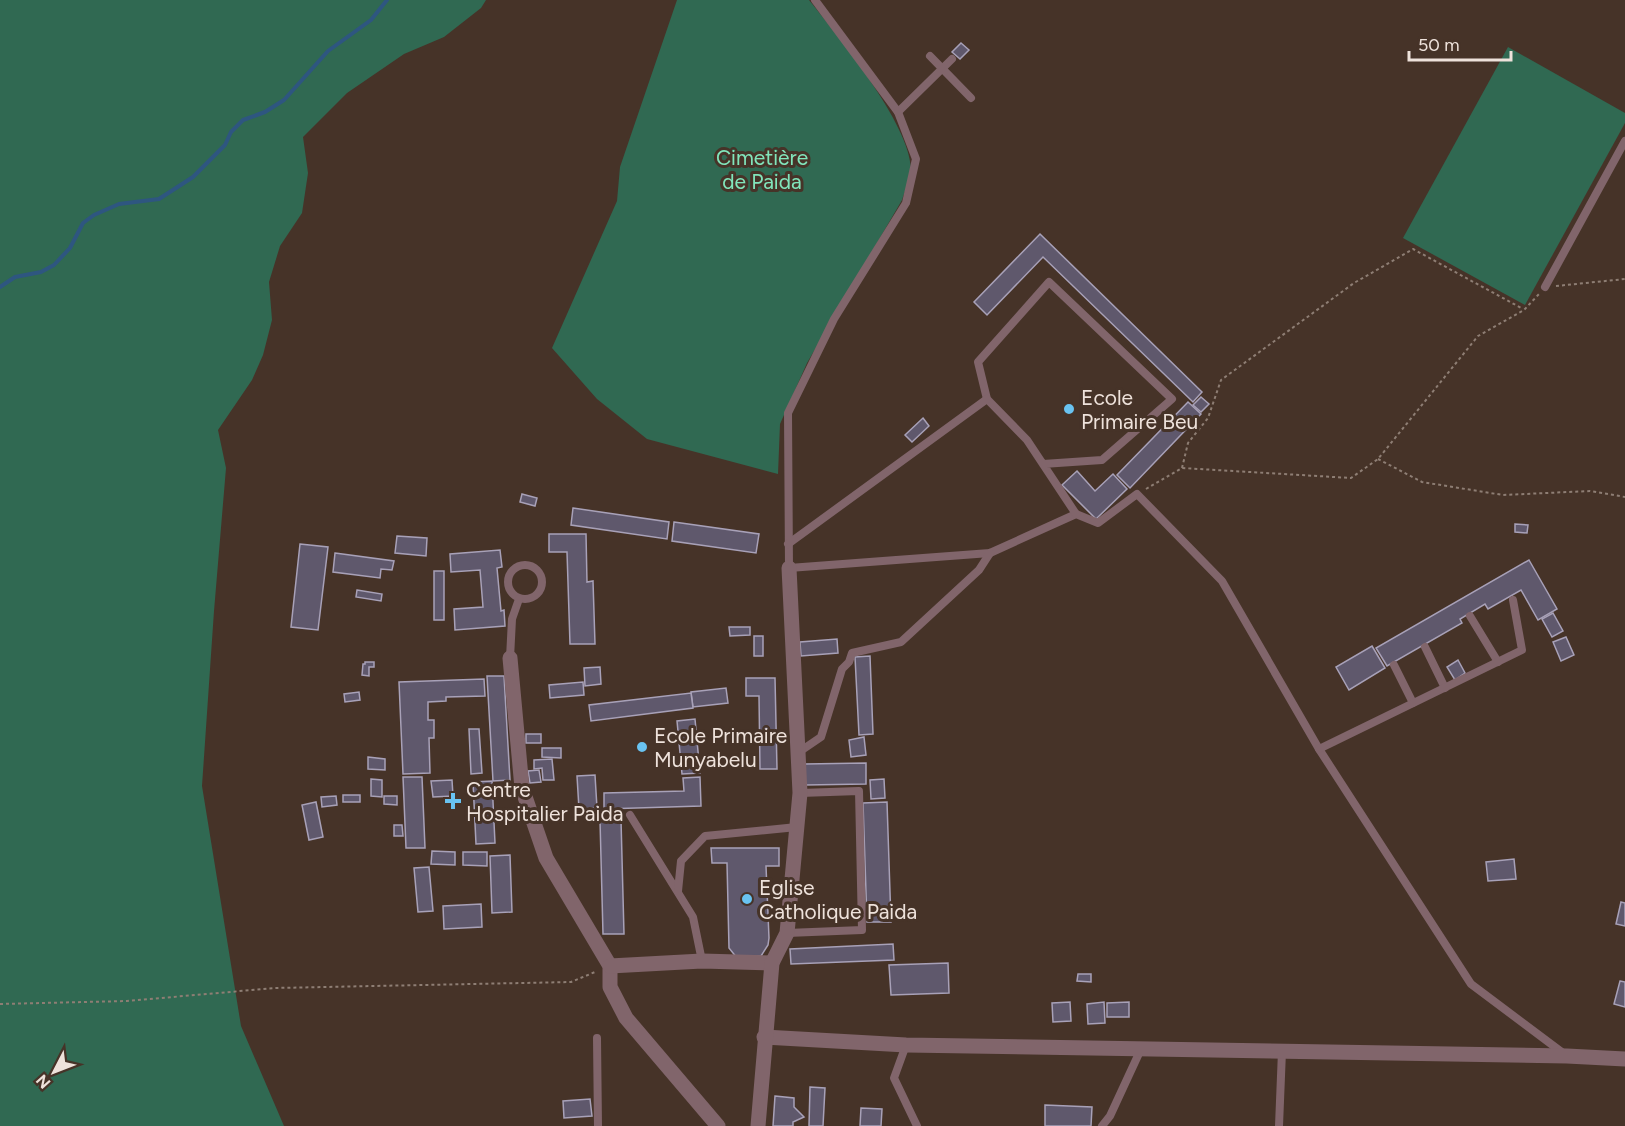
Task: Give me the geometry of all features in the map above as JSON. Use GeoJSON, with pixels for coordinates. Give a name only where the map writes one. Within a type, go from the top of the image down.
{"type":"FeatureCollection","features":[{"type":"Feature","properties":{"kind":"street"},"geometry":{"type":"LineString","coordinates":[[758,1126],[772,963],[787,933],[800,793],[789,568]]}},
{"type":"Feature","properties":{"kind":"street"},"geometry":{"type":"LineString","coordinates":[[510,658],[522,788],[546,858],[610,966],[610,987],[626,1018],[718,1126]]}},
{"type":"Feature","properties":{"kind":"street"},"geometry":{"type":"LineString","coordinates":[[610,966],[702,962],[772,963]]}},
{"type":"Feature","properties":{"kind":"street"},"geometry":{"type":"LineString","coordinates":[[764,1037],[906,1045],[1567,1056],[1625,1059]]}},
{"type":"Feature","properties":{"kind":"lane"},"geometry":{"type":"LineString","coordinates":[[814,0],[898,112],[916,159],[906,203],[834,319],[788,413],[789,568],[990,553],[1076,514]]}},
{"type":"Feature","properties":{"kind":"lane"},"geometry":{"type":"LineString","coordinates":[[930,56],[971,98]]}},
{"type":"Feature","properties":{"kind":"lane"},"geometry":{"type":"LineString","coordinates":[[898,112],[952,59]]}},
{"type":"Feature","properties":{"kind":"lane"},"geometry":{"type":"LineString","coordinates":[[1545,287],[1625,141]]}},
{"type":"Feature","properties":{"kind":"lane"},"geometry":{"type":"LineString","coordinates":[[1043,464],[1101,460],[1172,399],[1049,282],[978,362],[987,399],[1027,440],[1076,514],[1098,523],[1137,494],[1221,581],[1319,749],[1471,984],[1567,1056]]}},
{"type":"Feature","properties":{"kind":"lane"},"geometry":{"type":"LineString","coordinates":[[788,544],[987,399]]}},
{"type":"Feature","properties":{"kind":"lane"},"geometry":{"type":"LineString","coordinates":[[799,752],[821,736],[842,669],[849,662],[852,653],[901,642],[980,570],[990,553]]}},
{"type":"Feature","properties":{"kind":"lane"},"geometry":{"type":"LineString","coordinates":[[519,564],[531,565],[539,572],[542,582],[539,593],[530,599],[519,598],[510,592],[507,581],[510,571],[519,564]]}},
{"type":"Feature","properties":{"kind":"lane"},"geometry":{"type":"LineString","coordinates":[[510,658],[512,619],[519,598]]}},
{"type":"Feature","properties":{"kind":"lane"},"geometry":{"type":"LineString","coordinates":[[1319,749],[1522,650],[1513,600]]}},
{"type":"Feature","properties":{"kind":"lane"},"geometry":{"type":"LineString","coordinates":[[1470,616],[1498,662]]}},
{"type":"Feature","properties":{"kind":"lane"},"geometry":{"type":"LineString","coordinates":[[1425,647],[1445,688]]}},
{"type":"Feature","properties":{"kind":"lane"},"geometry":{"type":"LineString","coordinates":[[1394,665],[1413,704]]}},
{"type":"Feature","properties":{"kind":"lane"},"geometry":{"type":"LineString","coordinates":[[787,933],[862,930],[859,791],[800,793]]}},
{"type":"Feature","properties":{"kind":"lane"},"geometry":{"type":"LineString","coordinates":[[630,816],[693,917],[702,962]]}},
{"type":"Feature","properties":{"kind":"lane"},"geometry":{"type":"LineString","coordinates":[[678,892],[681,861],[705,836],[797,827]]}},
{"type":"Feature","properties":{"kind":"lane"},"geometry":{"type":"LineString","coordinates":[[597,1038],[598,1126]]}},
{"type":"Feature","properties":{"kind":"lane"},"geometry":{"type":"LineString","coordinates":[[906,1045],[894,1078],[916,1126]]}},
{"type":"Feature","properties":{"kind":"lane"},"geometry":{"type":"LineString","coordinates":[[1102,1126],[1110,1116],[1141,1049]]}},
{"type":"Feature","properties":{"kind":"lane"},"geometry":{"type":"LineString","coordinates":[[1278,1126],[1282,1051]]}},
{"type":"Feature","properties":{"kind":"path"},"geometry":{"type":"LineString","coordinates":[[1182,468],[1188,443],[1208,418],[1221,380],[1354,283],[1413,249],[1524,310]]}},
{"type":"Feature","properties":{"kind":"path"},"geometry":{"type":"LineString","coordinates":[[1137,494],[1182,468],[1351,478],[1378,459],[1478,336],[1524,310],[1545,287],[1625,279]]}},
{"type":"Feature","properties":{"kind":"path"},"geometry":{"type":"LineString","coordinates":[[1378,459],[1422,482],[1503,495],[1590,491],[1625,497]]}},
{"type":"Feature","properties":{"kind":"path"},"geometry":{"type":"LineString","coordinates":[[0,1004],[128,1001],[275,988],[571,982],[610,966]]}},
{"type":"Feature","properties":{"kind":"green space"},"geometry":{"type":"Polygon","coordinates":[[[0,0],[486,0],[481,8],[444,37],[404,54],[347,93],[303,137],[308,173],[302,213],[280,246],[269,282],[272,320],[263,355],[252,380],[218,430],[226,468],[202,786],[241,1026],[284,1126],[0,1126],[0,0]]]}},
{"type":"Feature","properties":{"kind":"green space","name":"Cimetière de Paida"},"geometry":{"type":"Polygon","coordinates":[[[677,0],[809,0],[837,35],[886,105],[908,150],[911,173],[902,200],[807,363],[780,424],[778,474],[647,439],[597,399],[552,348],[617,201],[620,167],[677,0]]]}},
{"type":"Feature","properties":{"kind":"green space"},"geometry":{"type":"Polygon","coordinates":[[[1508,47],[1625,113],[1625,123],[1525,305],[1403,238],[1508,47]]]}},
{"type":"Feature","properties":{"kind":"building"},"geometry":{"type":"Polygon","coordinates":[[[961,43],[969,50],[960,59],[952,52],[961,43]]]}},
{"type":"Feature","properties":{"kind":"building"},"geometry":{"type":"Polygon","coordinates":[[[1040,234],[1202,392],[1193,402],[1043,257],[987,315],[974,302],[1040,234]]]}},
{"type":"Feature","properties":{"kind":"building"},"geometry":{"type":"Polygon","coordinates":[[[1201,397],[1209,404],[1201,412],[1193,405],[1201,397]]]}},
{"type":"Feature","properties":{"kind":"building"},"geometry":{"type":"Polygon","coordinates":[[[1188,402],[1201,414],[1130,488],[1117,475],[1188,402]]]}},
{"type":"Feature","properties":{"kind":"building"},"geometry":{"type":"Polygon","coordinates":[[[923,418],[929,426],[912,442],[905,435],[923,418]]]}},
{"type":"Feature","properties":{"kind":"building"},"geometry":{"type":"Polygon","coordinates":[[[1077,471],[1095,491],[1113,474],[1127,489],[1096,519],[1062,485],[1077,471]]]}},
{"type":"Feature","properties":{"kind":"building"},"geometry":{"type":"Polygon","coordinates":[[[522,494],[537,498],[535,506],[520,502],[522,494]]]}},
{"type":"Feature","properties":{"kind":"building"},"geometry":{"type":"Polygon","coordinates":[[[573,508],[669,522],[667,539],[571,525],[573,508]]]}},
{"type":"Feature","properties":{"kind":"building"},"geometry":{"type":"Polygon","coordinates":[[[674,522],[759,534],[756,553],[672,541],[674,522]]]}},
{"type":"Feature","properties":{"kind":"building"},"geometry":{"type":"Polygon","coordinates":[[[1515,524],[1528,525],[1527,533],[1515,532],[1515,524]]]}},
{"type":"Feature","properties":{"kind":"building"},"geometry":{"type":"Polygon","coordinates":[[[549,534],[586,534],[587,582],[593,581],[595,644],[570,644],[567,552],[549,552],[549,534]]]}},
{"type":"Feature","properties":{"kind":"building"},"geometry":{"type":"Polygon","coordinates":[[[397,536],[427,538],[426,556],[395,553],[397,536]]]}},
{"type":"Feature","properties":{"kind":"building"},"geometry":{"type":"Polygon","coordinates":[[[300,544],[328,547],[318,630],[291,627],[300,544]]]}},
{"type":"Feature","properties":{"kind":"building"},"geometry":{"type":"Polygon","coordinates":[[[500,550],[502,567],[497,568],[501,611],[504,610],[505,626],[455,630],[454,609],[483,607],[480,570],[451,572],[450,554],[500,550]]]}},
{"type":"Feature","properties":{"kind":"building"},"geometry":{"type":"Polygon","coordinates":[[[335,553],[394,561],[392,570],[381,569],[380,578],[333,572],[335,553]]]}},
{"type":"Feature","properties":{"kind":"building"},"geometry":{"type":"Polygon","coordinates":[[[1529,560],[1557,609],[1538,620],[1521,590],[1488,609],[1485,604],[1460,619],[1462,623],[1387,666],[1376,648],[1529,560]]]}},
{"type":"Feature","properties":{"kind":"building"},"geometry":{"type":"Polygon","coordinates":[[[434,571],[444,571],[444,620],[434,620],[434,571]]]}},
{"type":"Feature","properties":{"kind":"building"},"geometry":{"type":"Polygon","coordinates":[[[357,590],[382,594],[381,601],[356,597],[357,590]]]}},
{"type":"Feature","properties":{"kind":"building"},"geometry":{"type":"Polygon","coordinates":[[[1553,613],[1563,631],[1552,637],[1542,619],[1553,613]]]}},
{"type":"Feature","properties":{"kind":"building"},"geometry":{"type":"Polygon","coordinates":[[[729,627],[750,627],[750,635],[730,636],[729,627]]]}},
{"type":"Feature","properties":{"kind":"building"},"geometry":{"type":"Polygon","coordinates":[[[754,636],[763,636],[763,656],[754,656],[754,636]]]}},
{"type":"Feature","properties":{"kind":"building"},"geometry":{"type":"Polygon","coordinates":[[[1566,637],[1574,655],[1561,661],[1553,642],[1566,637]]]}},
{"type":"Feature","properties":{"kind":"building"},"geometry":{"type":"Polygon","coordinates":[[[837,639],[838,653],[801,656],[800,642],[837,639]]]}},
{"type":"Feature","properties":{"kind":"building"},"geometry":{"type":"Polygon","coordinates":[[[1372,646],[1385,668],[1349,690],[1336,667],[1372,646]]]}},
{"type":"Feature","properties":{"kind":"building"},"geometry":{"type":"Polygon","coordinates":[[[870,656],[873,734],[859,735],[855,657],[870,656]]]}},
{"type":"Feature","properties":{"kind":"building"},"geometry":{"type":"Polygon","coordinates":[[[1458,660],[1465,673],[1455,680],[1447,667],[1458,660]]]}},
{"type":"Feature","properties":{"kind":"building"},"geometry":{"type":"Polygon","coordinates":[[[365,662],[374,662],[374,667],[369,667],[369,676],[362,675],[365,662]]]}},
{"type":"Feature","properties":{"kind":"building"},"geometry":{"type":"Polygon","coordinates":[[[600,667],[601,684],[585,686],[584,668],[600,667]]]}},
{"type":"Feature","properties":{"kind":"building"},"geometry":{"type":"Polygon","coordinates":[[[487,676],[504,676],[510,780],[493,781],[487,676]]]}},
{"type":"Feature","properties":{"kind":"building"},"geometry":{"type":"Polygon","coordinates":[[[746,678],[775,678],[777,769],[760,769],[759,696],[746,696],[746,678]]]}},
{"type":"Feature","properties":{"kind":"building"},"geometry":{"type":"Polygon","coordinates":[[[484,679],[485,696],[446,697],[446,701],[428,702],[428,720],[434,720],[434,738],[429,738],[430,773],[403,774],[399,682],[484,679]]]}},
{"type":"Feature","properties":{"kind":"building"},"geometry":{"type":"Polygon","coordinates":[[[583,682],[584,695],[550,698],[549,685],[583,682]]]}},
{"type":"Feature","properties":{"kind":"building"},"geometry":{"type":"Polygon","coordinates":[[[726,688],[728,703],[693,707],[691,692],[726,688]]]}},
{"type":"Feature","properties":{"kind":"building"},"geometry":{"type":"Polygon","coordinates":[[[359,692],[360,700],[345,702],[344,694],[359,692]]]}},
{"type":"Feature","properties":{"kind":"building"},"geometry":{"type":"Polygon","coordinates":[[[691,693],[693,708],[591,721],[589,705],[691,693]]]}},
{"type":"Feature","properties":{"kind":"building"},"geometry":{"type":"Polygon","coordinates":[[[695,719],[700,773],[682,774],[677,721],[695,719]]]}},
{"type":"Feature","properties":{"kind":"building"},"geometry":{"type":"Polygon","coordinates":[[[469,729],[479,729],[482,773],[471,774],[469,729]]]}},
{"type":"Feature","properties":{"kind":"building"},"geometry":{"type":"Polygon","coordinates":[[[526,734],[541,734],[541,743],[526,743],[526,734]]]}},
{"type":"Feature","properties":{"kind":"building"},"geometry":{"type":"Polygon","coordinates":[[[864,737],[866,755],[851,757],[849,740],[864,737]]]}},
{"type":"Feature","properties":{"kind":"building"},"geometry":{"type":"Polygon","coordinates":[[[542,748],[561,748],[561,758],[542,757],[542,748]]]}},
{"type":"Feature","properties":{"kind":"building"},"geometry":{"type":"Polygon","coordinates":[[[368,757],[385,759],[385,770],[368,769],[368,757]]]}},
{"type":"Feature","properties":{"kind":"building"},"geometry":{"type":"Polygon","coordinates":[[[552,759],[554,780],[543,780],[542,768],[534,769],[534,760],[552,759]]]}},
{"type":"Feature","properties":{"kind":"building"},"geometry":{"type":"Polygon","coordinates":[[[866,763],[866,784],[805,785],[805,764],[866,763]]]}},
{"type":"Feature","properties":{"kind":"building"},"geometry":{"type":"Polygon","coordinates":[[[539,770],[541,782],[530,783],[528,771],[539,770]]]}},
{"type":"Feature","properties":{"kind":"building"},"geometry":{"type":"Polygon","coordinates":[[[595,775],[597,808],[579,809],[577,776],[595,775]]]}},
{"type":"Feature","properties":{"kind":"building"},"geometry":{"type":"Polygon","coordinates":[[[403,777],[422,777],[425,848],[406,848],[403,777]]]}},
{"type":"Feature","properties":{"kind":"building"},"geometry":{"type":"Polygon","coordinates":[[[700,777],[701,806],[604,809],[604,793],[684,791],[683,778],[700,777]]]}},
{"type":"Feature","properties":{"kind":"building"},"geometry":{"type":"Polygon","coordinates":[[[371,779],[382,780],[382,797],[371,796],[371,779]]]}},
{"type":"Feature","properties":{"kind":"building"},"geometry":{"type":"Polygon","coordinates":[[[884,779],[885,798],[871,799],[870,780],[884,779]]]}},
{"type":"Feature","properties":{"kind":"building"},"geometry":{"type":"Polygon","coordinates":[[[452,780],[453,796],[433,797],[431,781],[452,780]]]}},
{"type":"Feature","properties":{"kind":"building"},"geometry":{"type":"Polygon","coordinates":[[[492,781],[495,843],[476,844],[473,782],[492,781]]]}},
{"type":"Feature","properties":{"kind":"building"},"geometry":{"type":"Polygon","coordinates":[[[343,795],[360,795],[360,802],[343,802],[343,795]]]}},
{"type":"Feature","properties":{"kind":"building"},"geometry":{"type":"Polygon","coordinates":[[[336,796],[337,805],[322,807],[321,797],[336,796]]]}},
{"type":"Feature","properties":{"kind":"building"},"geometry":{"type":"Polygon","coordinates":[[[384,796],[397,796],[397,805],[384,804],[384,796]]]}},
{"type":"Feature","properties":{"kind":"building"},"geometry":{"type":"Polygon","coordinates":[[[316,802],[323,837],[309,840],[302,805],[316,802]]]}},
{"type":"Feature","properties":{"kind":"building"},"geometry":{"type":"Polygon","coordinates":[[[887,802],[891,922],[867,922],[863,803],[887,802]]]}},
{"type":"Feature","properties":{"kind":"building"},"geometry":{"type":"Polygon","coordinates":[[[600,820],[621,820],[624,934],[603,934],[600,820]]]}},
{"type":"Feature","properties":{"kind":"building"},"geometry":{"type":"Polygon","coordinates":[[[394,825],[402,825],[403,836],[394,836],[394,825]]]}},
{"type":"Feature","properties":{"kind":"building","name":"Eglise Catholique Paida"},"geometry":{"type":"Polygon","coordinates":[[[711,848],[779,848],[779,866],[766,866],[769,938],[768,945],[761,956],[737,958],[729,948],[727,863],[712,863],[711,848]]]}},
{"type":"Feature","properties":{"kind":"building"},"geometry":{"type":"Polygon","coordinates":[[[432,851],[455,852],[455,865],[431,864],[432,851]]]}},
{"type":"Feature","properties":{"kind":"building"},"geometry":{"type":"Polygon","coordinates":[[[463,852],[487,852],[487,866],[463,865],[463,852]]]}},
{"type":"Feature","properties":{"kind":"building"},"geometry":{"type":"Polygon","coordinates":[[[510,855],[512,912],[492,913],[490,856],[510,855]]]}},
{"type":"Feature","properties":{"kind":"building"},"geometry":{"type":"Polygon","coordinates":[[[1514,859],[1516,879],[1488,881],[1486,862],[1514,859]]]}},
{"type":"Feature","properties":{"kind":"building"},"geometry":{"type":"Polygon","coordinates":[[[429,867],[433,911],[418,912],[414,868],[429,867]]]}},
{"type":"Feature","properties":{"kind":"building"},"geometry":{"type":"Polygon","coordinates":[[[1621,902],[1625,903],[1625,926],[1616,924],[1621,902]]]}},
{"type":"Feature","properties":{"kind":"building"},"geometry":{"type":"Polygon","coordinates":[[[481,904],[482,927],[444,929],[443,906],[481,904]]]}},
{"type":"Feature","properties":{"kind":"building"},"geometry":{"type":"Polygon","coordinates":[[[893,944],[894,960],[791,964],[790,949],[893,944]]]}},
{"type":"Feature","properties":{"kind":"building"},"geometry":{"type":"Polygon","coordinates":[[[948,963],[949,993],[891,995],[889,965],[948,963]]]}},
{"type":"Feature","properties":{"kind":"building"},"geometry":{"type":"Polygon","coordinates":[[[1078,974],[1091,974],[1091,982],[1077,981],[1078,974]]]}},
{"type":"Feature","properties":{"kind":"building"},"geometry":{"type":"Polygon","coordinates":[[[1620,981],[1625,982],[1625,1007],[1614,1004],[1620,981]]]}},
{"type":"Feature","properties":{"kind":"building"},"geometry":{"type":"Polygon","coordinates":[[[1070,1002],[1071,1021],[1053,1022],[1052,1003],[1070,1002]]]}},
{"type":"Feature","properties":{"kind":"building"},"geometry":{"type":"Polygon","coordinates":[[[1104,1002],[1105,1023],[1088,1024],[1087,1004],[1104,1002]]]}},
{"type":"Feature","properties":{"kind":"building"},"geometry":{"type":"Polygon","coordinates":[[[1129,1002],[1129,1017],[1107,1017],[1107,1003],[1129,1002]]]}},
{"type":"Feature","properties":{"kind":"building"},"geometry":{"type":"Polygon","coordinates":[[[810,1087],[825,1088],[823,1126],[809,1126],[810,1087]]]}},
{"type":"Feature","properties":{"kind":"building"},"geometry":{"type":"Polygon","coordinates":[[[775,1096],[794,1098],[794,1107],[804,1117],[793,1122],[793,1126],[773,1126],[775,1096]]]}},
{"type":"Feature","properties":{"kind":"building"},"geometry":{"type":"Polygon","coordinates":[[[590,1099],[592,1116],[564,1118],[563,1101],[590,1099]]]}},
{"type":"Feature","properties":{"kind":"building"},"geometry":{"type":"Polygon","coordinates":[[[1045,1105],[1092,1107],[1091,1126],[1045,1126],[1045,1105]]]}},
{"type":"Feature","properties":{"kind":"building"},"geometry":{"type":"Polygon","coordinates":[[[861,1108],[882,1109],[881,1126],[860,1126],[861,1108]]]}},
{"type":"Feature","properties":{"kind":"waterway"},"geometry":{"type":"LineString","coordinates":[[0,287],[15,277],[41,272],[54,265],[70,248],[83,223],[94,215],[119,204],[159,199],[193,177],[225,145],[231,132],[243,120],[265,112],[284,100],[328,51],[371,20],[387,0]]}},
{"type":"Feature","properties":{"kind":"place","name":"Ecole Primaire Beu"},"geometry":{"type":"Point","coordinates":[1069,409]}},
{"type":"Feature","properties":{"kind":"place","name":"Ecole Primaire Munyabelu"},"geometry":{"type":"Point","coordinates":[642,747]}},
{"type":"Feature","properties":{"kind":"place","name":"Centre Hospitalier Paida"},"geometry":{"type":"Point","coordinates":[453,801]}},
{"type":"Feature","properties":{"kind":"place","name":"Eglise Catholique Paida"},"geometry":{"type":"Point","coordinates":[747,899]}}]}
